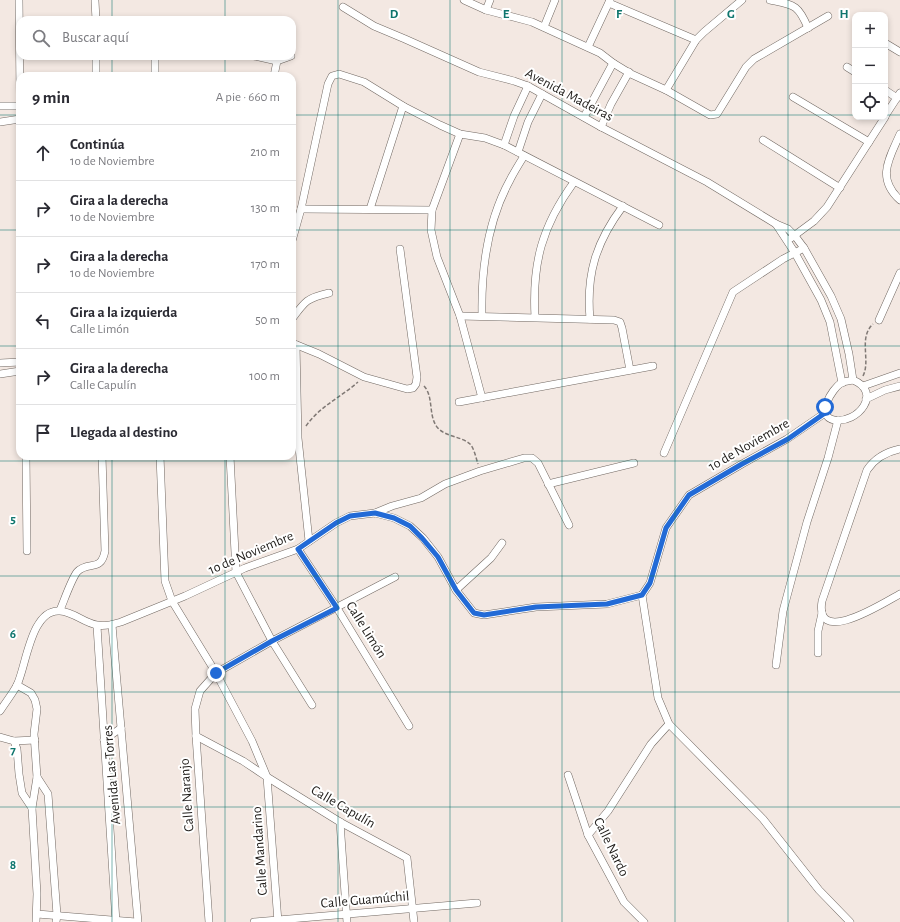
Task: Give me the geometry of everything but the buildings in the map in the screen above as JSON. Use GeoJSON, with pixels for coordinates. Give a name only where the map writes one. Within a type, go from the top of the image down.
{"type":"FeatureCollection","features":[{"type":"Feature","properties":{"kind":"street"},"geometry":{"type":"LineString","coordinates":[[19,0],[19,16]]}},
{"type":"Feature","properties":{"kind":"street"},"geometry":{"type":"LineString","coordinates":[[464,0],[486,10],[532,22],[588,47],[629,72],[666,90],[710,115],[717,114],[741,75],[754,59],[828,16]]}},
{"type":"Feature","properties":{"kind":"street"},"geometry":{"type":"LineString","coordinates":[[486,10],[490,0]]}},
{"type":"Feature","properties":{"kind":"street"},"geometry":{"type":"LineString","coordinates":[[544,27],[555,0]]}},
{"type":"Feature","properties":{"kind":"street"},"geometry":{"type":"LineString","coordinates":[[666,90],[696,40],[742,0]]}},
{"type":"Feature","properties":{"kind":"street"},"geometry":{"type":"LineString","coordinates":[[770,0],[792,5],[802,14],[808,28]]}},
{"type":"Feature","properties":{"kind":"street"},"geometry":{"type":"LineString","coordinates":[[95,1],[96,16]]}},
{"type":"Feature","properties":{"kind":"street"},"geometry":{"type":"LineString","coordinates":[[588,47],[609,2],[696,40]]}},
{"type":"Feature","properties":{"kind":"street","name":"Avenida Madeiras"},"geometry":{"type":"LineString","coordinates":[[343,7],[374,26],[479,72],[528,86],[601,127],[706,182],[776,224],[788,229],[804,248],[831,296],[841,319],[849,354],[859,383]]}},
{"type":"Feature","properties":{"kind":"street"},"geometry":{"type":"LineString","coordinates":[[888,45],[900,52]]}},
{"type":"Feature","properties":{"kind":"street"},"geometry":{"type":"LineString","coordinates":[[20,60],[20,72]]}},
{"type":"Feature","properties":{"kind":"street"},"geometry":{"type":"LineString","coordinates":[[96,60],[96,72]]}},
{"type":"Feature","properties":{"kind":"street"},"geometry":{"type":"LineString","coordinates":[[155,60],[155,72]]}},
{"type":"Feature","properties":{"kind":"street"},"geometry":{"type":"LineString","coordinates":[[272,60],[280,60]]}},
{"type":"Feature","properties":{"kind":"street"},"geometry":{"type":"LineString","coordinates":[[275,72],[277,61]]}},
{"type":"Feature","properties":{"kind":"street"},"geometry":{"type":"LineString","coordinates":[[584,117],[613,63]]}},
{"type":"Feature","properties":{"kind":"street"},"geometry":{"type":"LineString","coordinates":[[847,67],[852,70]]}},
{"type":"Feature","properties":{"kind":"street"},"geometry":{"type":"LineString","coordinates":[[601,127],[611,104],[629,72]]}},
{"type":"Feature","properties":{"kind":"street"},"geometry":{"type":"LineString","coordinates":[[296,227],[328,84],[332,76],[339,74],[364,82],[403,106],[440,126],[460,134],[486,138],[504,145],[659,224]]}},
{"type":"Feature","properties":{"kind":"street"},"geometry":{"type":"LineString","coordinates":[[504,145],[514,116],[528,86]]}},
{"type":"Feature","properties":{"kind":"street"},"geometry":{"type":"LineString","coordinates":[[888,91],[898,95],[888,112]]}},
{"type":"Feature","properties":{"kind":"street"},"geometry":{"type":"LineString","coordinates":[[482,316],[484,260],[489,233],[498,206],[521,154],[528,122],[542,94]]}},
{"type":"Feature","properties":{"kind":"street"},"geometry":{"type":"LineString","coordinates":[[793,97],[868,142]]}},
{"type":"Feature","properties":{"kind":"street"},"geometry":{"type":"LineString","coordinates":[[0,106],[16,106]]}},
{"type":"Feature","properties":{"kind":"street"},"geometry":{"type":"LineString","coordinates":[[370,209],[403,106]]}},
{"type":"Feature","properties":{"kind":"street"},"geometry":{"type":"LineString","coordinates":[[0,122],[16,120]]}},
{"type":"Feature","properties":{"kind":"street"},"geometry":{"type":"LineString","coordinates":[[788,240],[814,221],[827,207],[883,120]]}},
{"type":"Feature","properties":{"kind":"street"},"geometry":{"type":"LineString","coordinates":[[460,134],[432,210],[432,230],[437,257],[460,316],[482,398]]}},
{"type":"Feature","properties":{"kind":"street"},"geometry":{"type":"LineString","coordinates":[[900,134],[886,165],[886,176],[888,186],[900,200]]}},
{"type":"Feature","properties":{"kind":"street"},"geometry":{"type":"LineString","coordinates":[[763,140],[840,188]]}},
{"type":"Feature","properties":{"kind":"street"},"geometry":{"type":"LineString","coordinates":[[535,317],[535,276],[542,242],[552,217],[574,182]]}},
{"type":"Feature","properties":{"kind":"street"},"geometry":{"type":"LineString","coordinates":[[590,319],[589,284],[592,267],[597,251],[610,225],[623,206]]}},
{"type":"Feature","properties":{"kind":"street"},"geometry":{"type":"LineString","coordinates":[[301,209],[432,210]]}},
{"type":"Feature","properties":{"kind":"street","name":"Avenida Madeiras"},"geometry":{"type":"LineString","coordinates":[[776,224],[788,240],[821,300],[830,322],[842,383]]}},
{"type":"Feature","properties":{"kind":"street"},"geometry":{"type":"LineString","coordinates":[[664,453],[733,292],[804,248]]}},
{"type":"Feature","properties":{"kind":"street"},"geometry":{"type":"LineString","coordinates":[[296,345],[319,354],[364,377],[407,389],[413,388],[417,377],[400,249]]}},
{"type":"Feature","properties":{"kind":"street"},"geometry":{"type":"LineString","coordinates":[[879,320],[900,273]]}},
{"type":"Feature","properties":{"kind":"street"},"geometry":{"type":"LineString","coordinates":[[296,313],[304,302],[313,296],[329,292]]}},
{"type":"Feature","properties":{"kind":"street"},"geometry":{"type":"LineString","coordinates":[[460,316],[614,320],[620,322],[622,328],[630,370]]}},
{"type":"Feature","properties":{"kind":"street"},"geometry":{"type":"LineString","coordinates":[[830,322],[841,319]]}},
{"type":"Feature","properties":{"kind":"street"},"geometry":{"type":"LineString","coordinates":[[0,362],[16,362]]}},
{"type":"Feature","properties":{"kind":"street"},"geometry":{"type":"LineString","coordinates":[[459,402],[653,366]]}},
{"type":"Feature","properties":{"kind":"street"},"geometry":{"type":"LineString","coordinates":[[0,374],[16,372]]}},
{"type":"Feature","properties":{"kind":"street"},"geometry":{"type":"LineString","coordinates":[[859,383],[866,392],[866,399],[862,408],[855,416],[845,420],[829,418],[825,413],[825,407],[834,390],[842,383],[859,383],[900,373]]}},
{"type":"Feature","properties":{"kind":"street"},"geometry":{"type":"LineString","coordinates":[[866,399],[885,390],[900,386]]}},
{"type":"Feature","properties":{"kind":"street"},"geometry":{"type":"LineString","coordinates":[[296,391],[298,438],[309,541]]}},
{"type":"Feature","properties":{"kind":"street","name":"1o de Noviembre"},"geometry":{"type":"LineString","coordinates":[[97,626],[112,625],[130,620],[236,572],[298,549],[336,523],[350,516],[375,513],[394,518],[410,526],[422,538],[438,557],[456,590],[474,613],[484,615],[536,607],[607,604],[642,595],[650,583],[666,528],[689,495],[788,439],[825,413]]}},
{"type":"Feature","properties":{"kind":"street"},"geometry":{"type":"LineString","coordinates":[[776,665],[783,611],[807,522],[828,458],[838,420]]}},
{"type":"Feature","properties":{"kind":"street"},"geometry":{"type":"LineString","coordinates":[[818,653],[818,631],[822,613],[822,601],[867,470],[874,461],[884,455],[900,449]]}},
{"type":"Feature","properties":{"kind":"street"},"geometry":{"type":"LineString","coordinates":[[375,513],[392,506],[421,498],[445,484],[480,471],[524,458],[532,458],[538,463],[569,525]]}},
{"type":"Feature","properties":{"kind":"street"},"geometry":{"type":"LineString","coordinates":[[26,460],[27,551]]}},
{"type":"Feature","properties":{"kind":"street"},"geometry":{"type":"LineString","coordinates":[[60,610],[77,572],[84,568],[100,564],[103,560],[105,551],[102,460]]}},
{"type":"Feature","properties":{"kind":"street"},"geometry":{"type":"LineString","coordinates":[[160,460],[165,581],[172,601],[216,673],[252,741],[266,774]]}},
{"type":"Feature","properties":{"kind":"street"},"geometry":{"type":"LineString","coordinates":[[230,460],[236,572],[272,641],[312,705]]}},
{"type":"Feature","properties":{"kind":"street"},"geometry":{"type":"LineString","coordinates":[[548,484],[634,463]]}},
{"type":"Feature","properties":{"kind":"street"},"geometry":{"type":"LineString","coordinates":[[456,590],[491,558],[502,543]]}},
{"type":"Feature","properties":{"kind":"street","name":"Calle Limón"},"geometry":{"type":"LineString","coordinates":[[298,549],[337,608],[409,726]]}},
{"type":"Feature","properties":{"kind":"street"},"geometry":{"type":"LineString","coordinates":[[216,673],[272,641],[395,576]]}},
{"type":"Feature","properties":{"kind":"street"},"geometry":{"type":"LineString","coordinates":[[822,613],[826,619],[831,622],[841,622],[853,618],[900,594]]}},
{"type":"Feature","properties":{"kind":"street"},"geometry":{"type":"LineString","coordinates":[[642,595],[658,698],[669,724],[763,819],[819,890],[850,922]]}},
{"type":"Feature","properties":{"kind":"street"},"geometry":{"type":"LineString","coordinates":[[0,711],[17,685],[30,640],[36,628],[48,614],[60,610],[74,614],[97,626]]}},
{"type":"Feature","properties":{"kind":"street","name":"Avenida Las Torres"},"geometry":{"type":"LineString","coordinates":[[112,625],[137,922]]}},
{"type":"Feature","properties":{"kind":"street","name":"Avenida Las Torres"},"geometry":{"type":"LineString","coordinates":[[97,626],[116,921]]}},
{"type":"Feature","properties":{"kind":"street","name":"Calle Naranjo"},"geometry":{"type":"LineString","coordinates":[[209,922],[195,709],[200,691],[216,673]]}},
{"type":"Feature","properties":{"kind":"street"},"geometry":{"type":"LineString","coordinates":[[17,685],[31,693],[36,700],[38,715],[35,740],[37,777],[32,808],[37,894],[36,922]]}},
{"type":"Feature","properties":{"kind":"street"},"geometry":{"type":"LineString","coordinates":[[588,835],[608,811],[651,744],[669,724]]}},
{"type":"Feature","properties":{"kind":"street"},"geometry":{"type":"LineString","coordinates":[[104,740],[120,728]]}},
{"type":"Feature","properties":{"kind":"street","name":"Calle Capulín"},"geometry":{"type":"LineString","coordinates":[[196,736],[266,774],[340,822],[407,858],[412,909]]}},
{"type":"Feature","properties":{"kind":"street"},"geometry":{"type":"LineString","coordinates":[[0,737],[14,740],[35,740]]}},
{"type":"Feature","properties":{"kind":"street"},"geometry":{"type":"LineString","coordinates":[[14,740],[17,749],[22,793],[32,808]]}},
{"type":"Feature","properties":{"kind":"street","name":"Calle Mandarino"},"geometry":{"type":"LineString","coordinates":[[266,774],[278,921]]}},
{"type":"Feature","properties":{"kind":"street","name":"Calle Nardo"},"geometry":{"type":"LineString","coordinates":[[568,775],[588,835],[624,902],[644,922]]}},
{"type":"Feature","properties":{"kind":"street"},"geometry":{"type":"LineString","coordinates":[[37,777],[48,794],[57,919]]}},
{"type":"Feature","properties":{"kind":"street"},"geometry":{"type":"LineString","coordinates":[[340,822],[347,918]]}},
{"type":"Feature","properties":{"kind":"street","name":"Calle Guamúchil"},"geometry":{"type":"LineString","coordinates":[[254,922],[347,918],[412,909],[477,903]]}},
{"type":"Feature","properties":{"kind":"street"},"geometry":{"type":"LineString","coordinates":[[412,909],[414,922]]}},
{"type":"Feature","properties":{"kind":"street"},"geometry":{"type":"LineString","coordinates":[[37,914],[57,919],[137,922]]}},
{"type":"Feature","properties":{"kind":"path"},"geometry":{"type":"LineString","coordinates":[[859,383],[866,364],[866,335],[871,326],[879,320]]}},
{"type":"Feature","properties":{"kind":"path"},"geometry":{"type":"LineString","coordinates":[[306,426],[328,403],[349,390],[364,377]]}},
{"type":"Feature","properties":{"kind":"path"},"geometry":{"type":"LineString","coordinates":[[416,381],[426,387],[429,392],[433,416],[437,426],[444,432],[470,445],[480,471]]}},
{"type":"Feature","properties":{"kind":"route"},"geometry":{"type":"LineString","coordinates":[[216,673],[272,641],[337,608],[298,549],[336,523],[350,516],[375,513],[394,518],[410,526],[438,557],[456,590],[474,613],[484,615],[536,607],[607,604],[642,595],[650,583],[666,528],[689,495],[788,439],[825,413],[825,407]]}}]}
